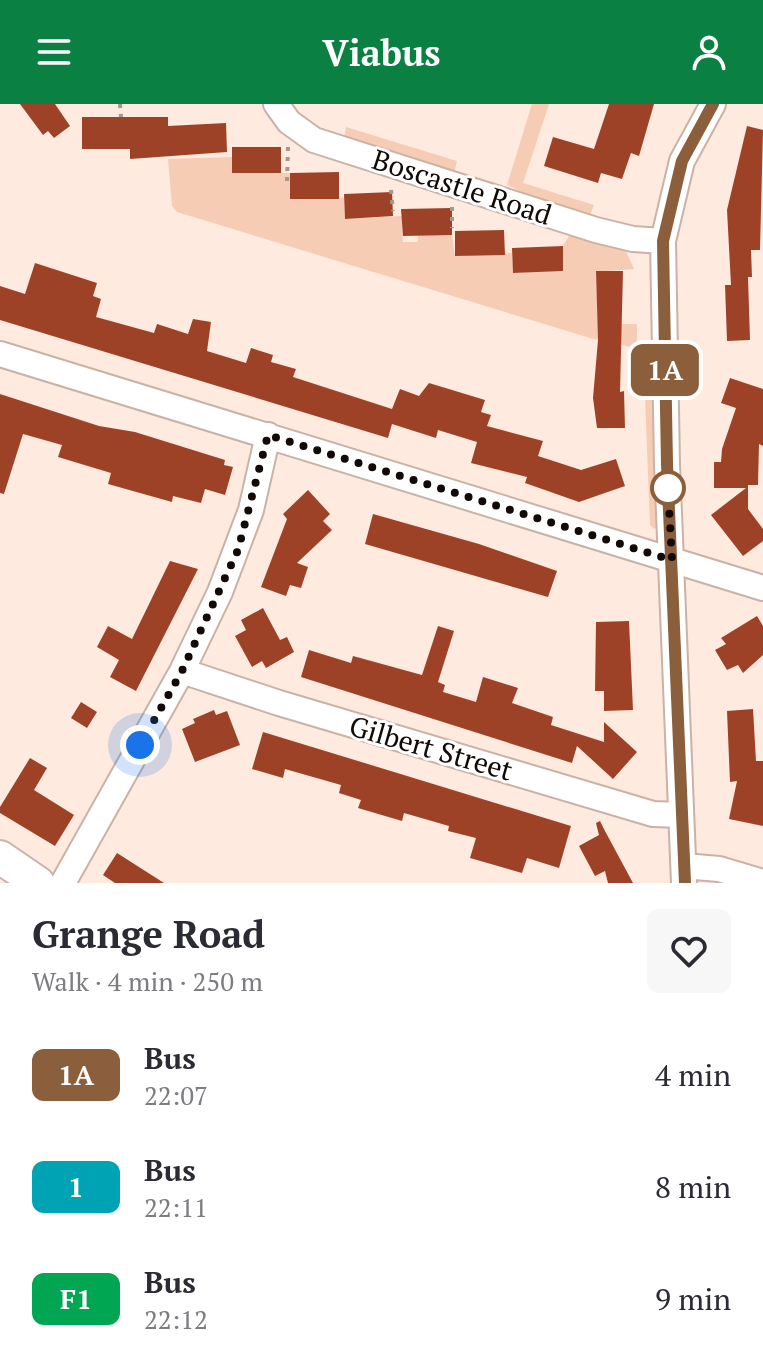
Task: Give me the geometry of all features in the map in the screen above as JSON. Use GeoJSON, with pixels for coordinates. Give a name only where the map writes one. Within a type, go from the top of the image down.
{"type":"FeatureCollection","features":[{"type":"Feature","properties":{"kind":"street","name":"Boscastle Road"},"geometry":{"type":"LineString","coordinates":[[276,104],[289,122],[314,140],[596,230],[633,239],[663,241]]}},
{"type":"Feature","properties":{"kind":"street"},"geometry":{"type":"LineString","coordinates":[[713,104],[682,161],[663,241],[684,875],[719,869],[763,882]]}},
{"type":"Feature","properties":{"kind":"street"},"geometry":{"type":"LineString","coordinates":[[0,354],[763,588]]}},
{"type":"Feature","properties":{"kind":"street"},"geometry":{"type":"LineString","coordinates":[[63,883],[182,671],[238,550],[268,435]]}},
{"type":"Feature","properties":{"kind":"street","name":"Gilbert Street"},"geometry":{"type":"LineString","coordinates":[[182,671],[279,703],[653,814],[681,815]]}},
{"type":"Feature","properties":{"kind":"street"},"geometry":{"type":"LineString","coordinates":[[0,857],[38,883]]}},
{"type":"Feature","properties":{"kind":"path"},"geometry":{"type":"LineString","coordinates":[[120,104],[121,117]]}},
{"type":"Feature","properties":{"kind":"shaded area"},"geometry":{"type":"Polygon","coordinates":[[[532,104],[549,104],[523,183],[594,205],[590,215],[530,196],[507,185],[532,104]]]}},
{"type":"Feature","properties":{"kind":"shaded area"},"geometry":{"type":"Polygon","coordinates":[[[346,127],[457,161],[454,174],[344,139],[346,127]]]}},
{"type":"Feature","properties":{"kind":"shaded area"},"geometry":{"type":"Polygon","coordinates":[[[232,157],[232,173],[290,173],[291,199],[344,198],[345,219],[402,216],[403,242],[418,242],[418,235],[452,235],[455,256],[512,253],[513,273],[563,271],[563,246],[570,234],[625,249],[634,269],[596,272],[598,324],[637,324],[637,342],[631,347],[590,338],[177,212],[172,206],[168,159],[232,157]]]}},
{"type":"Feature","properties":{"kind":"shaded area"},"geometry":{"type":"Polygon","coordinates":[[[645,397],[656,397],[658,527],[654,529],[650,525],[645,397]]]}},
{"type":"Feature","properties":{"kind":"building"},"geometry":{"type":"Polygon","coordinates":[[[20,104],[55,104],[70,126],[54,138],[48,131],[43,135],[20,104]]]}},
{"type":"Feature","properties":{"kind":"building"},"geometry":{"type":"Polygon","coordinates":[[[609,104],[654,104],[639,156],[631,153],[622,179],[601,173],[598,183],[544,166],[553,137],[594,149],[609,104]]]}},
{"type":"Feature","properties":{"kind":"building"},"geometry":{"type":"Polygon","coordinates":[[[82,117],[168,117],[168,126],[226,123],[227,152],[130,159],[130,149],[82,149],[82,117]]]}},
{"type":"Feature","properties":{"kind":"building"},"geometry":{"type":"Polygon","coordinates":[[[747,126],[763,130],[760,250],[751,250],[752,277],[748,277],[750,340],[727,341],[725,285],[731,285],[727,210],[747,126]]]}},
{"type":"Feature","properties":{"kind":"building"},"geometry":{"type":"Polygon","coordinates":[[[232,147],[281,147],[281,173],[232,173],[232,147]]]}},
{"type":"Feature","properties":{"kind":"building"},"geometry":{"type":"Polygon","coordinates":[[[339,172],[339,199],[290,199],[290,173],[339,172]]]}},
{"type":"Feature","properties":{"kind":"building"},"geometry":{"type":"Polygon","coordinates":[[[392,192],[393,216],[345,219],[344,194],[392,192]]]}},
{"type":"Feature","properties":{"kind":"building"},"geometry":{"type":"Polygon","coordinates":[[[452,208],[452,235],[403,236],[401,209],[452,208]]]}},
{"type":"Feature","properties":{"kind":"building"},"geometry":{"type":"Polygon","coordinates":[[[504,230],[505,255],[455,256],[455,231],[504,230]]]}},
{"type":"Feature","properties":{"kind":"building"},"geometry":{"type":"Polygon","coordinates":[[[563,246],[563,271],[513,273],[512,248],[563,246]]]}},
{"type":"Feature","properties":{"kind":"building"},"geometry":{"type":"Polygon","coordinates":[[[35,263],[97,283],[93,296],[101,299],[96,317],[154,333],[157,324],[188,334],[193,319],[211,322],[207,351],[246,363],[251,348],[273,355],[271,362],[296,369],[293,377],[392,409],[400,389],[419,396],[429,383],[485,400],[481,412],[491,415],[487,426],[543,441],[538,456],[581,470],[616,459],[625,486],[579,502],[525,483],[527,477],[471,463],[477,442],[438,430],[436,438],[392,424],[388,438],[0,320],[0,286],[25,294],[35,263]]]}},
{"type":"Feature","properties":{"kind":"building"},"geometry":{"type":"Polygon","coordinates":[[[596,271],[623,271],[620,392],[624,391],[625,428],[597,428],[593,398],[598,340],[596,271]]]}},
{"type":"Feature","properties":{"kind":"building"},"geometry":{"type":"Polygon","coordinates":[[[730,378],[763,389],[763,446],[759,444],[758,485],[748,485],[748,509],[763,529],[763,541],[743,556],[711,515],[746,488],[714,488],[714,462],[721,462],[722,449],[736,408],[721,403],[730,378]]]}},
{"type":"Feature","properties":{"kind":"building"},"geometry":{"type":"Polygon","coordinates":[[[0,394],[99,426],[135,432],[225,460],[224,465],[233,467],[225,495],[205,489],[201,503],[173,496],[172,502],[108,484],[111,473],[58,457],[62,445],[23,434],[4,494],[0,493],[0,394]]]}},
{"type":"Feature","properties":{"kind":"building"},"geometry":{"type":"Polygon","coordinates":[[[308,490],[330,514],[323,521],[332,530],[297,563],[308,567],[301,588],[290,585],[286,596],[261,587],[287,519],[283,514],[308,490]]]}},
{"type":"Feature","properties":{"kind":"building"},"geometry":{"type":"Polygon","coordinates":[[[373,514],[479,544],[557,571],[548,597],[365,544],[373,514]]]}},
{"type":"Feature","properties":{"kind":"building"},"geometry":{"type":"Polygon","coordinates":[[[170,561],[198,569],[136,691],[110,677],[119,660],[97,647],[108,626],[132,639],[170,561]]]}},
{"type":"Feature","properties":{"kind":"building"},"geometry":{"type":"Polygon","coordinates":[[[263,608],[280,640],[287,637],[294,652],[266,668],[262,661],[252,667],[235,636],[246,630],[241,620],[263,608]]]}},
{"type":"Feature","properties":{"kind":"building"},"geometry":{"type":"Polygon","coordinates":[[[757,616],[763,626],[763,655],[743,673],[738,665],[727,670],[715,650],[726,644],[721,638],[757,616]]]}},
{"type":"Feature","properties":{"kind":"building"},"geometry":{"type":"Polygon","coordinates":[[[629,621],[633,710],[604,711],[604,691],[595,691],[596,622],[629,621]]]}},
{"type":"Feature","properties":{"kind":"building"},"geometry":{"type":"Polygon","coordinates":[[[438,626],[454,631],[438,682],[445,685],[443,692],[476,702],[483,677],[518,688],[512,703],[553,717],[551,725],[604,742],[604,722],[637,752],[613,779],[577,746],[572,763],[301,677],[309,650],[351,663],[353,656],[422,675],[438,626]]]}},
{"type":"Feature","properties":{"kind":"building"},"geometry":{"type":"Polygon","coordinates":[[[81,702],[97,712],[87,728],[71,718],[81,702]]]}},
{"type":"Feature","properties":{"kind":"building"},"geometry":{"type":"Polygon","coordinates":[[[753,709],[756,761],[763,761],[763,826],[729,819],[737,781],[730,782],[727,711],[753,709]]]}},
{"type":"Feature","properties":{"kind":"building"},"geometry":{"type":"Polygon","coordinates":[[[214,710],[216,715],[227,711],[240,745],[195,762],[182,729],[195,723],[193,719],[214,710]]]}},
{"type":"Feature","properties":{"kind":"building"},"geometry":{"type":"Polygon","coordinates":[[[263,732],[571,826],[559,868],[527,858],[522,873],[470,858],[476,838],[448,831],[449,826],[404,813],[402,821],[358,808],[361,800],[339,793],[341,785],[285,769],[283,778],[252,769],[263,732]]]}},
{"type":"Feature","properties":{"kind":"building"},"geometry":{"type":"Polygon","coordinates":[[[30,758],[47,768],[34,790],[74,815],[55,846],[0,813],[0,807],[30,758]]]}},
{"type":"Feature","properties":{"kind":"building"},"geometry":{"type":"Polygon","coordinates":[[[600,821],[633,883],[608,883],[605,871],[595,876],[579,846],[599,835],[596,823],[600,821]]]}},
{"type":"Feature","properties":{"kind":"building"},"geometry":{"type":"Polygon","coordinates":[[[117,853],[164,883],[115,883],[103,875],[117,853]]]}},
{"type":"Feature","properties":{"kind":"bus line","name":"1A"},"geometry":{"type":"LineString","coordinates":[[685,883],[667,464],[663,241],[682,161],[713,104]]}},
{"type":"Feature","properties":{"kind":"route"},"geometry":{"type":"LineString","coordinates":[[140,745],[182,671],[238,550],[251,510],[268,435],[672,560],[668,488]]}}]}
